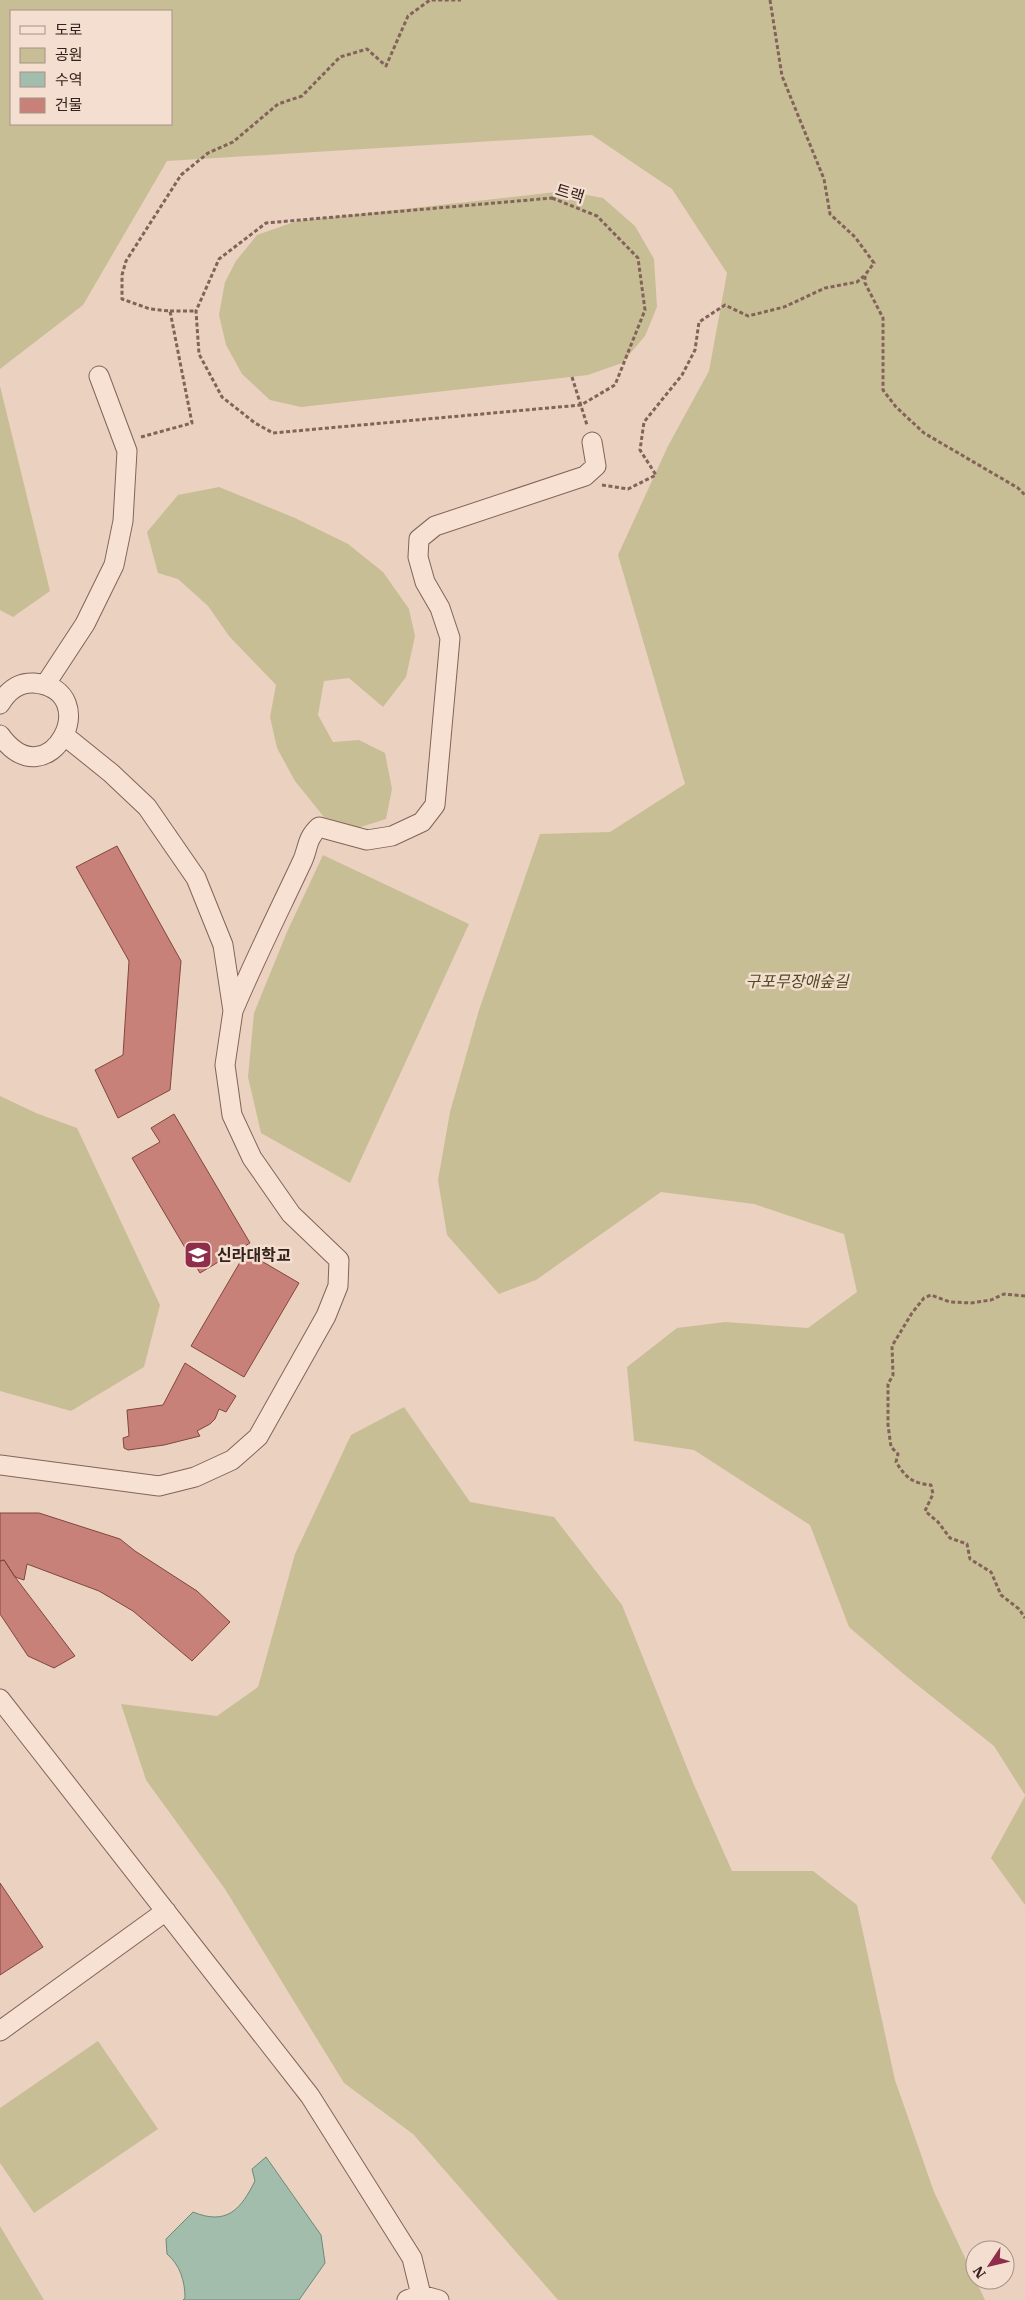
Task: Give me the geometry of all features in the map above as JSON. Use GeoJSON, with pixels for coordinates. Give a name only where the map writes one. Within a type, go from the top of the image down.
{"type":"FeatureCollection","features":[{"type":"Feature","properties":{"kind":"street"},"geometry":{"type":"LineString","coordinates":[[45,685],[85,624],[114,565],[122,521],[127,451],[99,376]]}},
{"type":"Feature","properties":{"kind":"street"},"geometry":{"type":"LineString","coordinates":[[0,1465],[159,1486],[195,1477],[232,1460],[258,1437],[326,1316],[338,1286],[339,1260],[291,1214],[252,1158],[232,1114],[225,1065],[234,1011],[258,953],[303,862],[310,835],[319,828],[367,840],[392,836],[422,822],[435,805],[450,638],[440,608],[425,582],[418,557],[419,539],[435,526],[584,476],[596,466],[592,442]]}},
{"type":"Feature","properties":{"kind":"street"},"geometry":{"type":"LineString","coordinates":[[0,704],[6,695],[17,686],[31,683],[45,685],[57,692],[66,704],[69,718],[65,736],[60,744],[49,752],[35,756],[20,754],[8,746],[0,735]]}},
{"type":"Feature","properties":{"kind":"street"},"geometry":{"type":"LineString","coordinates":[[65,736],[111,772],[147,807],[196,878],[223,945],[234,1011]]}},
{"type":"Feature","properties":{"kind":"street"},"geometry":{"type":"LineString","coordinates":[[0,1699],[310,2096],[412,2258],[422,2298]]}},
{"type":"Feature","properties":{"kind":"street"},"geometry":{"type":"LineString","coordinates":[[0,2031],[166,1911]]}},
{"type":"Feature","properties":{"kind":"path"},"geometry":{"type":"LineString","coordinates":[[196,311],[150,309],[122,299],[122,275],[126,261],[181,175],[208,153],[233,142],[278,104],[302,96],[340,57],[367,49],[386,66],[408,16],[430,0],[461,0]]}},
{"type":"Feature","properties":{"kind":"path"},"geometry":{"type":"LineString","coordinates":[[596,466],[602,486],[628,489],[656,475],[640,450],[644,422],[682,375],[695,350],[699,322],[725,305],[748,316],[784,307],[825,288],[857,282],[865,276],[874,263],[855,237],[830,214],[824,179],[782,76],[770,0]]}},
{"type":"Feature","properties":{"kind":"path","name":"트랙"},"geometry":{"type":"LineString","coordinates":[[552,198],[597,216],[638,258],[645,310],[615,385],[581,405],[273,433],[255,423],[222,397],[199,354],[196,311],[219,259],[266,223],[552,198]]}},
{"type":"Feature","properties":{"kind":"path"},"geometry":{"type":"LineString","coordinates":[[865,276],[865,283],[883,318],[883,390],[896,407],[924,433],[1018,488],[1025,495]]}},
{"type":"Feature","properties":{"kind":"path"},"geometry":{"type":"LineString","coordinates":[[124,442],[192,423],[170,311]]}},
{"type":"Feature","properties":{"kind":"path"},"geometry":{"type":"LineString","coordinates":[[572,377],[592,442]]}},
{"type":"Feature","properties":{"kind":"path"},"geometry":{"type":"LineString","coordinates":[[1025,1296],[1004,1294],[991,1300],[971,1303],[950,1302],[931,1295],[924,1298],[912,1313],[892,1346],[893,1375],[888,1384],[891,1447],[898,1454],[896,1462],[905,1476],[919,1484],[932,1485],[933,1494],[925,1510],[938,1522],[950,1538],[967,1544],[970,1559],[991,1572],[1002,1595],[1019,1609],[1025,1618]]}},
{"type":"Feature","properties":{"kind":"green space","name":"구포무장애숲길"},"geometry":{"type":"Polygon","coordinates":[[[0,0],[1025,0],[1025,1795],[994,1746],[906,1676],[849,1627],[810,1525],[694,1450],[634,1441],[627,1367],[677,1328],[725,1322],[808,1328],[857,1292],[844,1234],[754,1204],[661,1192],[536,1280],[499,1294],[447,1235],[438,1180],[450,1112],[479,1010],[540,834],[610,832],[685,784],[618,555],[668,446],[709,371],[727,273],[672,189],[592,135],[167,161],[83,305],[0,369],[0,0]]]}},
{"type":"Feature","properties":{"kind":"green space"},"geometry":{"type":"Polygon","coordinates":[[[565,191],[603,198],[635,226],[654,259],[657,307],[645,336],[622,363],[588,375],[301,407],[270,400],[242,374],[226,345],[219,315],[225,282],[236,261],[257,235],[297,221],[565,191]]]}},
{"type":"Feature","properties":{"kind":"green space"},"geometry":{"type":"Polygon","coordinates":[[[0,386],[50,591],[13,617],[0,610],[0,386]]]}},
{"type":"Feature","properties":{"kind":"green space"},"geometry":{"type":"Polygon","coordinates":[[[219,487],[295,518],[348,544],[383,572],[409,609],[415,636],[406,677],[383,707],[349,678],[324,681],[318,715],[333,742],[359,740],[385,753],[392,789],[386,819],[357,828],[324,817],[295,781],[277,748],[270,717],[276,685],[229,636],[208,606],[178,579],[158,573],[147,532],[178,495],[219,487]]]}},
{"type":"Feature","properties":{"kind":"green space"},"geometry":{"type":"Polygon","coordinates":[[[323,855],[469,924],[350,1183],[261,1133],[248,1077],[254,1013],[287,932],[323,855]]]}},
{"type":"Feature","properties":{"kind":"green space"},"geometry":{"type":"Polygon","coordinates":[[[0,1096],[36,1113],[77,1128],[160,1305],[144,1367],[71,1411],[0,1391],[0,1096]]]}},
{"type":"Feature","properties":{"kind":"green space"},"geometry":{"type":"Polygon","coordinates":[[[404,1407],[470,1502],[554,1517],[622,1605],[694,1785],[732,1871],[813,1871],[857,1905],[895,2080],[934,2192],[965,2258],[965,2290],[980,2290],[985,2300],[558,2300],[413,2134],[344,2083],[225,1889],[146,1780],[121,1704],[217,1716],[258,1687],[295,1554],[351,1435],[404,1407]]]}},
{"type":"Feature","properties":{"kind":"green space"},"geometry":{"type":"Polygon","coordinates":[[[1025,1796],[1025,1905],[991,1858],[1025,1796]]]}},
{"type":"Feature","properties":{"kind":"green space"},"geometry":{"type":"Polygon","coordinates":[[[98,2041],[158,2129],[34,2213],[0,2163],[0,2108],[98,2041]]]}},
{"type":"Feature","properties":{"kind":"green space"},"geometry":{"type":"Polygon","coordinates":[[[0,2226],[44,2300],[0,2300],[0,2226]]]}},
{"type":"Feature","properties":{"kind":"water"},"geometry":{"type":"Polygon","coordinates":[[[266,2157],[321,2235],[325,2263],[299,2300],[183,2300],[185,2298],[183,2280],[172,2258],[167,2254],[166,2239],[193,2212],[215,2217],[224,2216],[232,2212],[244,2200],[255,2181],[252,2169],[266,2157]]]}},
{"type":"Feature","properties":{"kind":"building"},"geometry":{"type":"Polygon","coordinates":[[[117,846],[181,961],[170,1090],[118,1118],[95,1070],[123,1055],[129,961],[76,867],[117,846]]]}},
{"type":"Feature","properties":{"kind":"building"},"geometry":{"type":"Polygon","coordinates":[[[174,1114],[250,1243],[200,1273],[132,1158],[160,1142],[151,1128],[174,1114]]]}},
{"type":"Feature","properties":{"kind":"building"},"geometry":{"type":"Polygon","coordinates":[[[246,1252],[299,1283],[244,1377],[191,1346],[246,1252]]]}},
{"type":"Feature","properties":{"kind":"building"},"geometry":{"type":"Polygon","coordinates":[[[185,1363],[236,1396],[226,1412],[219,1409],[215,1419],[210,1424],[197,1431],[200,1436],[164,1445],[128,1450],[124,1448],[123,1438],[129,1436],[127,1410],[163,1405],[185,1363]]]}},
{"type":"Feature","properties":{"kind":"building"},"geometry":{"type":"Polygon","coordinates":[[[0,1513],[39,1513],[120,1539],[135,1551],[197,1591],[230,1622],[192,1661],[133,1611],[99,1591],[27,1564],[24,1580],[15,1577],[4,1560],[0,1561],[0,1513]]]}},
{"type":"Feature","properties":{"kind":"building"},"geometry":{"type":"Polygon","coordinates":[[[4,1560],[75,1656],[54,1668],[28,1656],[0,1614],[0,1561],[4,1560]]]}},
{"type":"Feature","properties":{"kind":"building"},"geometry":{"type":"Polygon","coordinates":[[[0,1883],[43,1947],[0,1975],[0,1883]]]}},
{"type":"Feature","properties":{"kind":"place","name":"신라대학교"},"geometry":{"type":"Point","coordinates":[198,1255]}}]}
